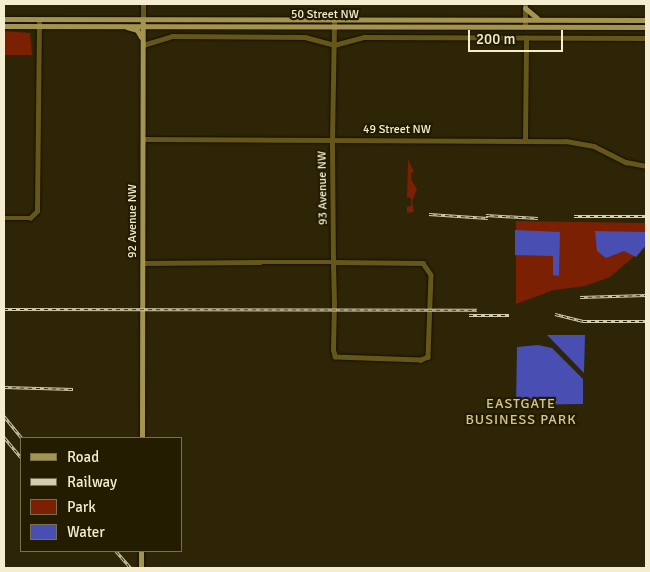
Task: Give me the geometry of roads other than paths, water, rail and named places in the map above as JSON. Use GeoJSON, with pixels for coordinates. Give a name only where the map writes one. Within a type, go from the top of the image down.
{"type":"FeatureCollection","features":[{"type":"Feature","properties":{"kind":"main road"},"geometry":{"type":"LineString","coordinates":[[525,6],[530,14],[542,20]]}},
{"type":"Feature","properties":{"kind":"main road","name":"92 Avenue NW"},"geometry":{"type":"LineString","coordinates":[[142,437],[143,18]]}},
{"type":"Feature","properties":{"kind":"main road","name":"50 Street NW"},"geometry":{"type":"LineString","coordinates":[[4,19],[334,18],[614,20],[646,18]]}},
{"type":"Feature","properties":{"kind":"main road","name":"50 Street NW"},"geometry":{"type":"LineString","coordinates":[[4,26],[143,24],[646,27]]}},
{"type":"Feature","properties":{"kind":"main road"},"geometry":{"type":"LineString","coordinates":[[119,25],[137,30],[142,43]]}},
{"type":"Feature","properties":{"kind":"main road"},"geometry":{"type":"LineString","coordinates":[[141,552],[141,568]]}},
{"type":"Feature","properties":{"kind":"street","name":"92 Avenue NW"},"geometry":{"type":"LineString","coordinates":[[143,4],[143,18]]}},
{"type":"Feature","properties":{"kind":"street"},"geometry":{"type":"LineString","coordinates":[[525,6],[525,26]]}},
{"type":"Feature","properties":{"kind":"street","name":"93 Avenue NW"},"geometry":{"type":"LineString","coordinates":[[333,262],[423,263],[431,275],[428,357],[421,360],[335,357],[333,262],[332,140],[334,18]]}},
{"type":"Feature","properties":{"kind":"street"},"geometry":{"type":"LineString","coordinates":[[4,218],[35,216],[39,19]]}},
{"type":"Feature","properties":{"kind":"street","name":"50 Street NW"},"geometry":{"type":"LineString","coordinates":[[142,43],[172,36],[305,37],[334,45],[364,37],[646,38]]}},
{"type":"Feature","properties":{"kind":"street"},"geometry":{"type":"LineString","coordinates":[[525,141],[526,38]]}},
{"type":"Feature","properties":{"kind":"street","name":"49 Street NW"},"geometry":{"type":"LineString","coordinates":[[143,139],[525,141],[588,145],[626,162],[646,166]]}},
{"type":"Feature","properties":{"kind":"street"},"geometry":{"type":"LineString","coordinates":[[143,263],[333,262]]}},
{"type":"Feature","properties":{"kind":"water"},"geometry":{"type":"Polygon","coordinates":[[[515,230],[560,232],[559,276],[553,275],[553,256],[515,255],[515,230]]]}},
{"type":"Feature","properties":{"kind":"water"},"geometry":{"type":"Polygon","coordinates":[[[595,231],[646,232],[646,245],[636,257],[624,251],[606,258],[597,251],[595,231]]]}},
{"type":"Feature","properties":{"kind":"water"},"geometry":{"type":"Polygon","coordinates":[[[547,335],[585,335],[584,373],[547,335]]]}},
{"type":"Feature","properties":{"kind":"water"},"geometry":{"type":"Polygon","coordinates":[[[538,345],[552,348],[583,379],[583,404],[516,405],[517,347],[538,345]]]}},
{"type":"Feature","properties":{"kind":"railway"},"geometry":{"type":"LineString","coordinates":[[429,214],[488,218]]}},
{"type":"Feature","properties":{"kind":"railway"},"geometry":{"type":"LineString","coordinates":[[486,215],[538,218]]}},
{"type":"Feature","properties":{"kind":"railway"},"geometry":{"type":"LineString","coordinates":[[574,216],[646,216]]}},
{"type":"Feature","properties":{"kind":"railway"},"geometry":{"type":"LineString","coordinates":[[580,297],[646,295]]}},
{"type":"Feature","properties":{"kind":"railway"},"geometry":{"type":"LineString","coordinates":[[4,309],[477,310]]}},
{"type":"Feature","properties":{"kind":"railway"},"geometry":{"type":"LineString","coordinates":[[555,314],[583,321],[646,321]]}},
{"type":"Feature","properties":{"kind":"railway"},"geometry":{"type":"LineString","coordinates":[[469,315],[509,315]]}},
{"type":"Feature","properties":{"kind":"railway"},"geometry":{"type":"LineString","coordinates":[[4,387],[73,389]]}},
{"type":"Feature","properties":{"kind":"railway"},"geometry":{"type":"LineString","coordinates":[[4,416],[21,437]]}},
{"type":"Feature","properties":{"kind":"railway"},"geometry":{"type":"LineString","coordinates":[[4,437],[20,456]]}},
{"type":"Feature","properties":{"kind":"railway"},"geometry":{"type":"LineString","coordinates":[[117,552],[131,568]]}},
{"type":"Feature","properties":{"kind":"district","name":"EASTGATE BUSINESS PARK"},"geometry":{"type":"Point","coordinates":[521,412]}}]}
